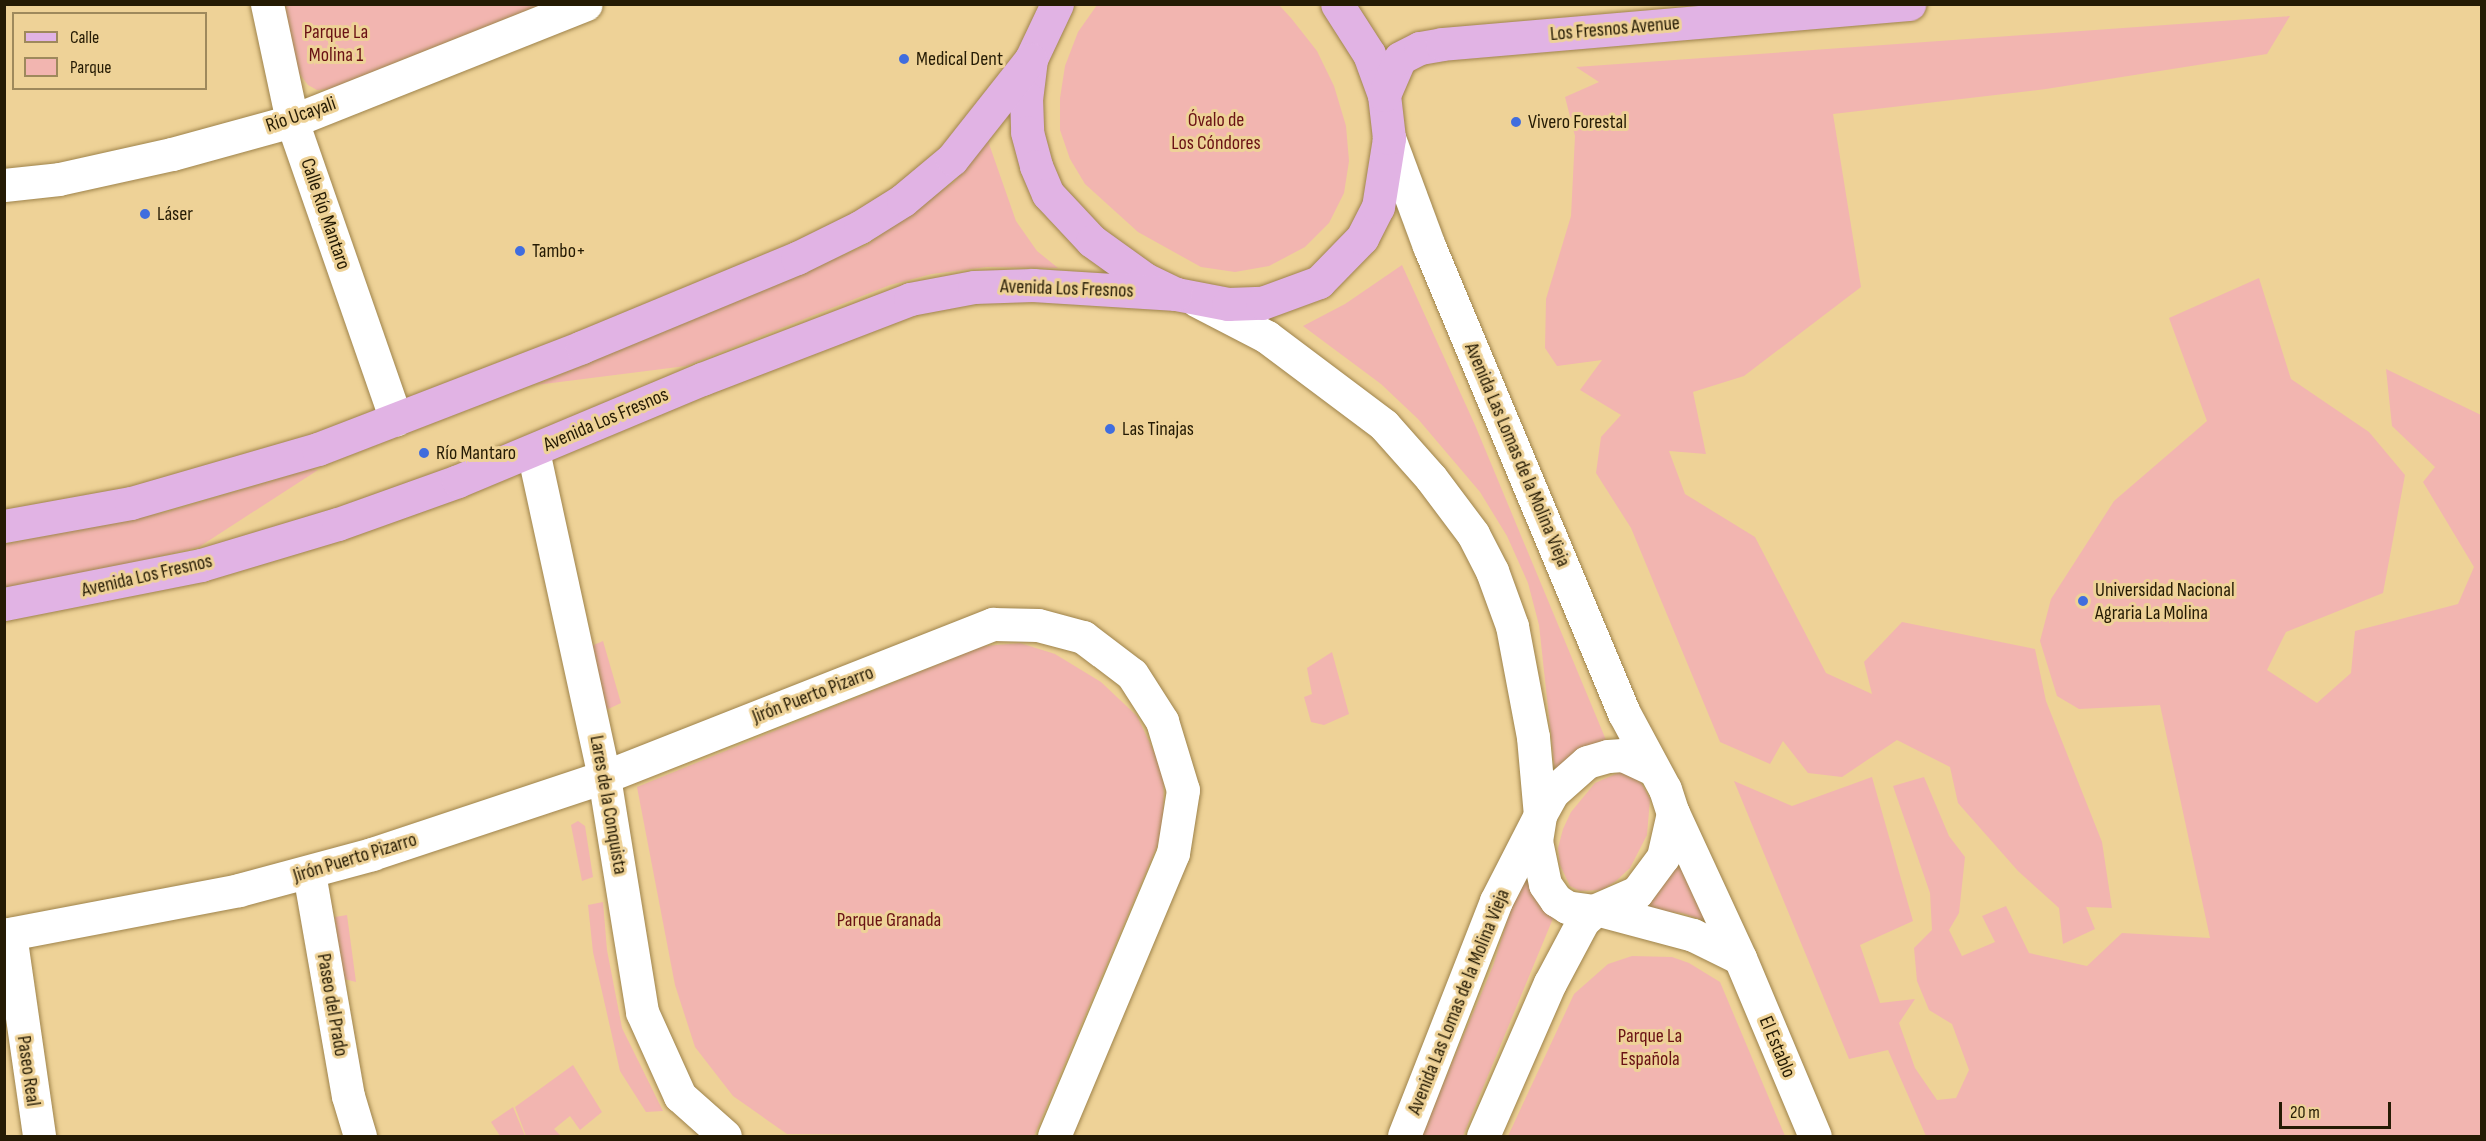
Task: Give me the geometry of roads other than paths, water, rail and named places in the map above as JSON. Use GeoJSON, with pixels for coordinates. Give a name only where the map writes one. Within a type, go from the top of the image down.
{"type":"FeatureCollection","features":[{"type":"Feature","properties":{"kind":"main road"},"geometry":{"type":"LineString","coordinates":[[4,526],[131,503],[318,449],[603,339],[797,258],[860,227],[903,200],[952,159],[1034,52],[1057,4]]}},
{"type":"Feature","properties":{"kind":"main road","name":"Avenida Los Fresnos"},"geometry":{"type":"LineString","coordinates":[[4,604],[213,562],[338,524],[533,451],[723,370],[910,299],[974,288],[1033,285],[1185,296],[1228,304],[1262,303],[1319,282],[1362,238],[1378,207],[1389,138],[1384,95],[1369,54],[1337,4]]}},
{"type":"Feature","properties":{"kind":"main road","name":"Los Fresnos Avenue"},"geometry":{"type":"LineString","coordinates":[[1384,95],[1400,58],[1420,48],[1442,44],[1909,4]]}},
{"type":"Feature","properties":{"kind":"main road"},"geometry":{"type":"LineString","coordinates":[[1034,52],[1026,97],[1027,132],[1036,166],[1048,194],[1070,219],[1114,259],[1185,296]]}},
{"type":"Feature","properties":{"kind":"street","name":"Calle Río Mantaro"},"geometry":{"type":"LineString","coordinates":[[267,4],[292,121],[396,419]]}},
{"type":"Feature","properties":{"kind":"street","name":"Río Ucayali"},"geometry":{"type":"LineString","coordinates":[[4,186],[59,179],[161,156],[292,121],[586,4]]}},
{"type":"Feature","properties":{"kind":"street"},"geometry":{"type":"LineString","coordinates":[[1034,52],[1037,4]]}},
{"type":"Feature","properties":{"kind":"street","name":"Avenida Las Lomas de la Molina Vieja"},"geometry":{"type":"LineString","coordinates":[[1389,138],[1433,256],[1624,713],[1653,769]]}},
{"type":"Feature","properties":{"kind":"street","name":"Avenida Las Lomas de la Molina Vieja"},"geometry":{"type":"LineString","coordinates":[[1185,296],[1305,363],[1384,425],[1431,478],[1473,534],[1492,571],[1512,626],[1538,770],[1540,816],[1496,901],[1404,1137]]}},
{"type":"Feature","properties":{"kind":"street","name":"Lares de la Conquista"},"geometry":{"type":"LineString","coordinates":[[533,451],[604,777],[642,1012],[681,1096],[725,1137]]}},
{"type":"Feature","properties":{"kind":"street","name":"Jirón Puerto Pizarro"},"geometry":{"type":"LineString","coordinates":[[7,935],[169,905],[309,873],[604,777],[993,624],[1038,625],[1083,636],[1132,674],[1162,721],[1183,789],[1173,853],[1054,1137]]}},
{"type":"Feature","properties":{"kind":"street"},"geometry":{"type":"LineString","coordinates":[[1496,901],[1522,792],[1524,689]]}},
{"type":"Feature","properties":{"kind":"street"},"geometry":{"type":"LineString","coordinates":[[1483,1137],[1550,983],[1583,921],[1597,910],[1637,892],[1652,875],[1666,848],[1673,813],[1653,769],[1623,755],[1587,762],[1553,792],[1540,816],[1536,841],[1545,884],[1567,907],[1597,910],[1694,935],[1740,958]]}},
{"type":"Feature","properties":{"kind":"street","name":"El Establo"},"geometry":{"type":"LineString","coordinates":[[1673,813],[1740,958],[1815,1137]]}},
{"type":"Feature","properties":{"kind":"street","name":"Paseo del Prado"},"geometry":{"type":"LineString","coordinates":[[309,873],[348,1096],[360,1137]]}},
{"type":"Feature","properties":{"kind":"street"},"geometry":{"type":"LineString","coordinates":[[1550,983],[1575,954],[1600,938],[1624,928],[1657,925]]}},
{"type":"Feature","properties":{"kind":"street","name":"Paseo Real"},"geometry":{"type":"LineString","coordinates":[[7,935],[39,1137]]}},
{"type":"Feature","properties":{"kind":"place","name":"Medical Dent"},"geometry":{"type":"Point","coordinates":[904,59]}},
{"type":"Feature","properties":{"kind":"place","name":"Vivero Forestal"},"geometry":{"type":"Point","coordinates":[1516,122]}},
{"type":"Feature","properties":{"kind":"place","name":"Láser"},"geometry":{"type":"Point","coordinates":[145,214]}},
{"type":"Feature","properties":{"kind":"place","name":"Tambo+"},"geometry":{"type":"Point","coordinates":[520,251]}},
{"type":"Feature","properties":{"kind":"place","name":"Las Tinajas"},"geometry":{"type":"Point","coordinates":[1110,429]}},
{"type":"Feature","properties":{"kind":"place","name":"Río Mantaro"},"geometry":{"type":"Point","coordinates":[424,453]}},
{"type":"Feature","properties":{"kind":"place","name":"Universidad Nacional Agraria La Molina"},"geometry":{"type":"Point","coordinates":[2083,601]}},
{"type":"Feature","properties":{"kind":"park label","name":"Parque La Molina 1"},"geometry":{"type":"Point","coordinates":[336,44]}},
{"type":"Feature","properties":{"kind":"park label","name":"Óvalo de Los Cóndores"},"geometry":{"type":"Point","coordinates":[1216,132]}},
{"type":"Feature","properties":{"kind":"park label","name":"Parque Granada"},"geometry":{"type":"Point","coordinates":[889,920]}},
{"type":"Feature","properties":{"kind":"park label","name":"Parque La Española"},"geometry":{"type":"Point","coordinates":[1650,1048]}}]}
